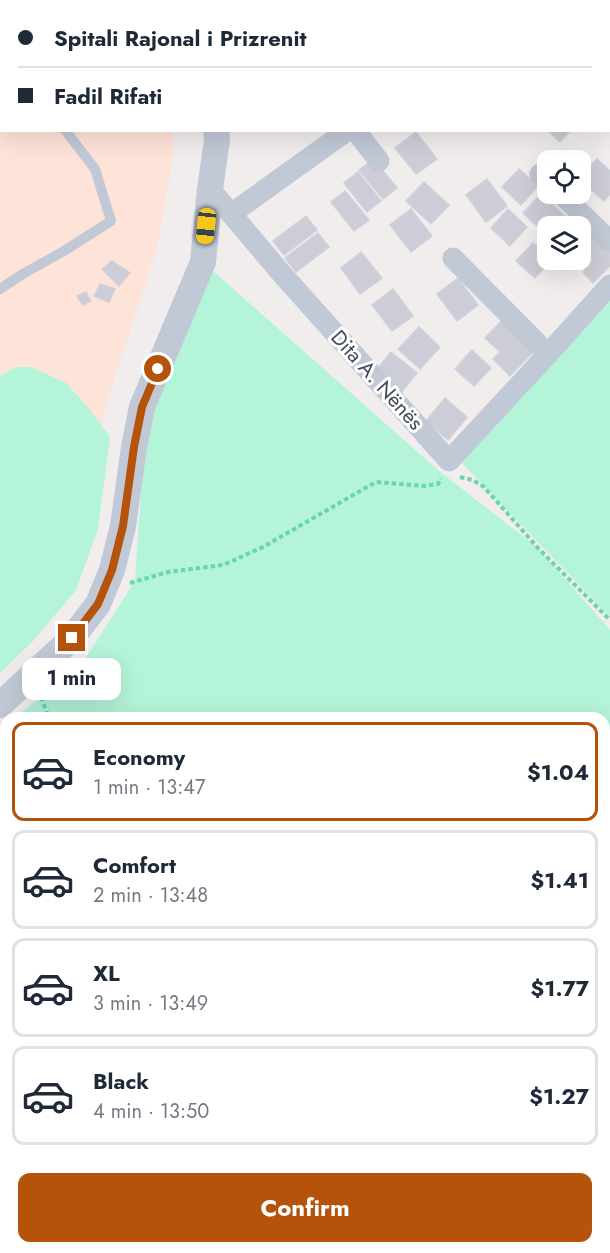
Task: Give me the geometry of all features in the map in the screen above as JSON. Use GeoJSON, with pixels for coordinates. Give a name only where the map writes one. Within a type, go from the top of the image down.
{"type":"FeatureCollection","features":[{"type":"Feature","properties":{"kind":"street"},"geometry":{"type":"LineString","coordinates":[[0,705],[72,638],[98,604],[112,570],[123,526],[142,407],[203,262],[216,132]]}},
{"type":"Feature","properties":{"kind":"street"},"geometry":{"type":"LineString","coordinates":[[231,214],[345,132]]}},
{"type":"Feature","properties":{"kind":"street"},"geometry":{"type":"LineString","coordinates":[[357,132],[379,161]]}},
{"type":"Feature","properties":{"kind":"street","name":"Dita A. Nënës"},"geometry":{"type":"LineString","coordinates":[[210,189],[282,274],[449,461]]}},
{"type":"Feature","properties":{"kind":"street"},"geometry":{"type":"LineString","coordinates":[[571,204],[610,241]]}},
{"type":"Feature","properties":{"kind":"street"},"geometry":{"type":"LineString","coordinates":[[453,258],[549,354]]}},
{"type":"Feature","properties":{"kind":"street"},"geometry":{"type":"LineString","coordinates":[[449,461],[610,285]]}},
{"type":"Feature","properties":{"kind":"lane"},"geometry":{"type":"LineString","coordinates":[[0,289],[111,221],[95,169],[67,132]]}},
{"type":"Feature","properties":{"kind":"path"},"geometry":{"type":"LineString","coordinates":[[104,590],[168,572],[223,565],[263,547],[376,482],[424,486],[438,484],[449,461]]}},
{"type":"Feature","properties":{"kind":"path"},"geometry":{"type":"LineString","coordinates":[[449,461],[453,476],[473,480],[484,487],[537,548],[610,620]]}},
{"type":"Feature","properties":{"kind":"shaded area"},"geometry":{"type":"Polygon","coordinates":[[[0,132],[173,132],[173,158],[157,248],[104,412],[98,448],[0,665],[0,132]]]}},
{"type":"Feature","properties":{"kind":"green space"},"geometry":{"type":"Polygon","coordinates":[[[212,270],[439,471],[538,548],[610,630],[610,712],[22,712],[80,667],[135,581],[145,430],[212,270]]]}},
{"type":"Feature","properties":{"kind":"green space"},"geometry":{"type":"Polygon","coordinates":[[[610,297],[610,617],[461,462],[610,297]]]}},
{"type":"Feature","properties":{"kind":"green space"},"geometry":{"type":"Polygon","coordinates":[[[16,367],[31,367],[66,383],[110,437],[98,529],[76,590],[33,641],[0,673],[0,376],[16,367]]]}},
{"type":"Feature","properties":{"kind":"building"},"geometry":{"type":"Polygon","coordinates":[[[416,132],[437,159],[416,174],[395,148],[416,132]]]}},
{"type":"Feature","properties":{"kind":"building"},"geometry":{"type":"Polygon","coordinates":[[[549,132],[569,132],[560,142],[549,132]]]}},
{"type":"Feature","properties":{"kind":"building"},"geometry":{"type":"Polygon","coordinates":[[[373,159],[397,188],[383,199],[359,170],[373,159]]]}},
{"type":"Feature","properties":{"kind":"building"},"geometry":{"type":"Polygon","coordinates":[[[597,159],[610,171],[610,194],[604,201],[591,190],[591,165],[597,159]]]}},
{"type":"Feature","properties":{"kind":"building"},"geometry":{"type":"Polygon","coordinates":[[[519,169],[537,185],[521,205],[502,187],[519,169]]]}},
{"type":"Feature","properties":{"kind":"building"},"geometry":{"type":"Polygon","coordinates":[[[358,172],[381,201],[367,212],[344,183],[358,172]]]}},
{"type":"Feature","properties":{"kind":"building"},"geometry":{"type":"Polygon","coordinates":[[[487,179],[507,206],[486,222],[466,195],[487,179]]]}},
{"type":"Feature","properties":{"kind":"building"},"geometry":{"type":"Polygon","coordinates":[[[424,182],[449,205],[431,224],[406,201],[424,182]]]}},
{"type":"Feature","properties":{"kind":"building"},"geometry":{"type":"Polygon","coordinates":[[[345,191],[369,220],[354,231],[331,202],[345,191]]]}},
{"type":"Feature","properties":{"kind":"building"},"geometry":{"type":"Polygon","coordinates":[[[537,198],[537,204],[552,204],[565,216],[537,216],[537,226],[523,213],[537,198]]]}},
{"type":"Feature","properties":{"kind":"building"},"geometry":{"type":"Polygon","coordinates":[[[411,209],[432,236],[411,252],[390,225],[411,209]]]}},
{"type":"Feature","properties":{"kind":"building"},"geometry":{"type":"Polygon","coordinates":[[[508,209],[527,227],[510,246],[491,228],[508,209]]]}},
{"type":"Feature","properties":{"kind":"building"},"geometry":{"type":"Polygon","coordinates":[[[306,216],[317,230],[284,255],[273,241],[306,216]]]}},
{"type":"Feature","properties":{"kind":"building"},"geometry":{"type":"Polygon","coordinates":[[[318,233],[329,247],[296,272],[285,258],[318,233]]]}},
{"type":"Feature","properties":{"kind":"building"},"geometry":{"type":"Polygon","coordinates":[[[591,235],[605,250],[591,264],[591,235]]]}},
{"type":"Feature","properties":{"kind":"building"},"geometry":{"type":"Polygon","coordinates":[[[533,243],[537,246],[537,270],[543,270],[535,278],[516,261],[533,243]]]}},
{"type":"Feature","properties":{"kind":"building"},"geometry":{"type":"Polygon","coordinates":[[[608,247],[610,249],[610,266],[593,283],[583,272],[591,270],[591,264],[608,247]]]}},
{"type":"Feature","properties":{"kind":"building"},"geometry":{"type":"Polygon","coordinates":[[[361,252],[382,278],[360,294],[341,268],[361,252]]]}},
{"type":"Feature","properties":{"kind":"building"},"geometry":{"type":"Polygon","coordinates":[[[112,261],[130,273],[119,286],[102,269],[112,261]]]}},
{"type":"Feature","properties":{"kind":"building"},"geometry":{"type":"Polygon","coordinates":[[[458,278],[478,305],[457,321],[437,294],[458,278]]]}},
{"type":"Feature","properties":{"kind":"building"},"geometry":{"type":"Polygon","coordinates":[[[100,284],[115,289],[109,302],[94,296],[100,284]]]}},
{"type":"Feature","properties":{"kind":"building"},"geometry":{"type":"Polygon","coordinates":[[[393,289],[413,316],[392,331],[372,305],[393,289]]]}},
{"type":"Feature","properties":{"kind":"building"},"geometry":{"type":"Polygon","coordinates":[[[86,292],[91,301],[83,305],[77,296],[86,292]]]}},
{"type":"Feature","properties":{"kind":"building"},"geometry":{"type":"Polygon","coordinates":[[[504,318],[536,349],[510,376],[493,359],[500,352],[485,338],[504,318]]]}},
{"type":"Feature","properties":{"kind":"building"},"geometry":{"type":"Polygon","coordinates":[[[419,327],[440,347],[420,369],[398,349],[419,327]]]}},
{"type":"Feature","properties":{"kind":"building"},"geometry":{"type":"Polygon","coordinates":[[[472,350],[491,368],[474,386],[455,369],[472,350]]]}},
{"type":"Feature","properties":{"kind":"building"},"geometry":{"type":"Polygon","coordinates":[[[391,352],[417,373],[401,393],[375,372],[391,352]]]}},
{"type":"Feature","properties":{"kind":"building"},"geometry":{"type":"Polygon","coordinates":[[[445,398],[467,417],[448,440],[426,421],[445,398]]]}},
{"type":"Feature","properties":{"kind":"route"},"geometry":{"type":"LineString","coordinates":[[72,638],[98,604],[112,570],[123,526],[142,407],[158,369]]}}]}
